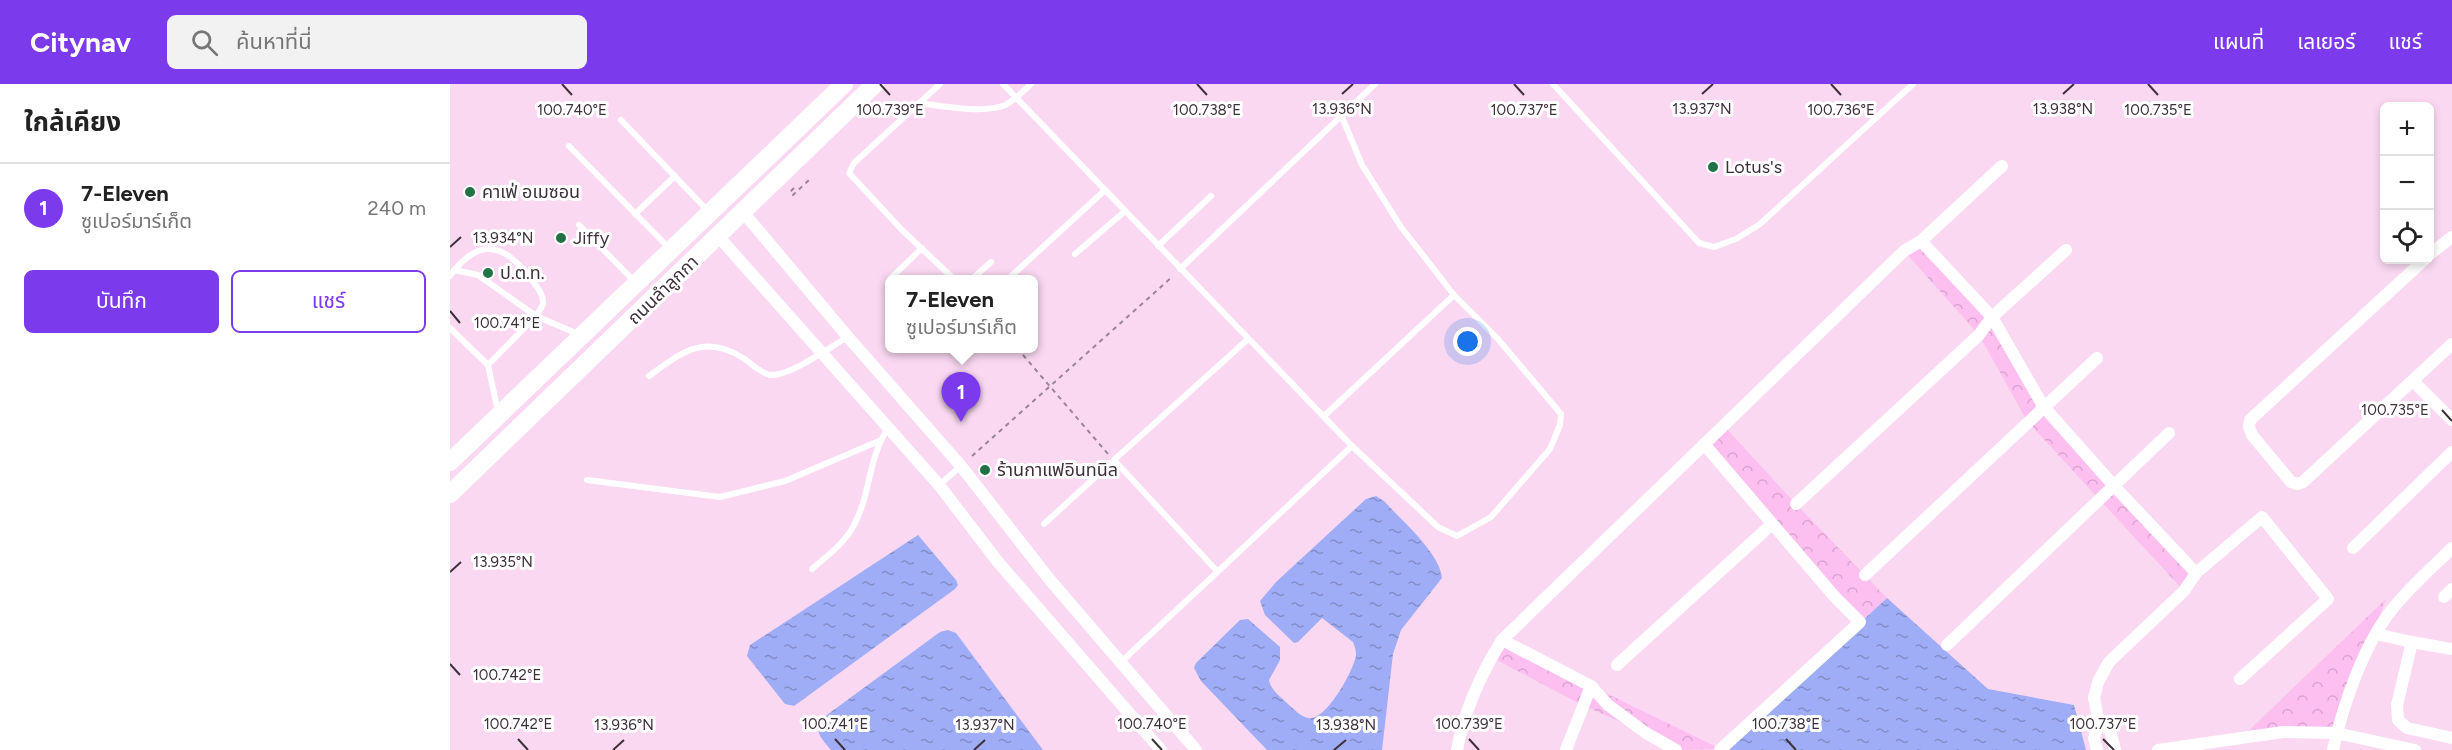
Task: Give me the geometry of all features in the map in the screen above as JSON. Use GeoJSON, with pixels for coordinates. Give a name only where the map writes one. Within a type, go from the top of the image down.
{"type":"FeatureCollection","features":[{"type":"Feature","properties":{"kind":"main road","name":"ถนนลำลูกกา"},"geometry":{"type":"LineString","coordinates":[[450,462],[844,84]]}},
{"type":"Feature","properties":{"kind":"main road","name":"ถนนลำลูกกา"},"geometry":{"type":"LineString","coordinates":[[450,494],[874,84]]}},
{"type":"Feature","properties":{"kind":"street"},"geometry":{"type":"LineString","coordinates":[[1457,750],[1461,727],[1491,657],[1503,640],[1904,251],[1921,241],[2002,166]]}},
{"type":"Feature","properties":{"kind":"street"},"geometry":{"type":"LineString","coordinates":[[743,212],[961,466],[1050,580],[1196,750]]}},
{"type":"Feature","properties":{"kind":"street"},"geometry":{"type":"LineString","coordinates":[[718,236],[939,485],[998,562],[1161,750]]}},
{"type":"Feature","properties":{"kind":"street"},"geometry":{"type":"LineString","coordinates":[[2434,251],[2452,237]]}},
{"type":"Feature","properties":{"kind":"street"},"geometry":{"type":"LineString","coordinates":[[1921,241],[1992,316],[2043,406],[2196,573]]}},
{"type":"Feature","properties":{"kind":"street"},"geometry":{"type":"LineString","coordinates":[[1796,504],[1979,335],[1992,316],[2066,250]]}},
{"type":"Feature","properties":{"kind":"street"},"geometry":{"type":"LineString","coordinates":[[2420,264],[2250,420],[2249,428],[2252,435],[2291,482],[2297,484],[2303,482],[2452,344]]}},
{"type":"Feature","properties":{"kind":"street"},"geometry":{"type":"LineString","coordinates":[[1865,575],[2043,406],[2097,358]]}},
{"type":"Feature","properties":{"kind":"street"},"geometry":{"type":"LineString","coordinates":[[2413,381],[2452,420]]}},
{"type":"Feature","properties":{"kind":"street"},"geometry":{"type":"LineString","coordinates":[[1947,645],[2169,433]]}},
{"type":"Feature","properties":{"kind":"street"},"geometry":{"type":"LineString","coordinates":[[1704,444],[1835,597],[1860,622],[1720,750]]}},
{"type":"Feature","properties":{"kind":"street"},"geometry":{"type":"LineString","coordinates":[[2353,548],[2452,452]]}},
{"type":"Feature","properties":{"kind":"street"},"geometry":{"type":"LineString","coordinates":[[2097,750],[2094,738],[2099,723],[2094,698],[2098,682],[2109,662],[2184,591],[2196,573],[2262,517],[2328,599],[2240,679]]}},
{"type":"Feature","properties":{"kind":"street"},"geometry":{"type":"LineString","coordinates":[[1617,665],[1773,524]]}},
{"type":"Feature","properties":{"kind":"street"},"geometry":{"type":"LineString","coordinates":[[2333,750],[2336,733],[2360,668],[2376,634],[2394,606],[2452,548]]}},
{"type":"Feature","properties":{"kind":"street"},"geometry":{"type":"LineString","coordinates":[[2376,634],[2452,649]]}},
{"type":"Feature","properties":{"kind":"street"},"geometry":{"type":"LineString","coordinates":[[1503,640],[1591,686],[1608,705],[1646,733],[1676,750]]}},
{"type":"Feature","properties":{"kind":"street"},"geometry":{"type":"LineString","coordinates":[[2412,642],[2397,705],[2398,720],[2407,728],[2452,738]]}},
{"type":"Feature","properties":{"kind":"street"},"geometry":{"type":"LineString","coordinates":[[1566,750],[1591,686]]}},
{"type":"Feature","properties":{"kind":"street"},"geometry":{"type":"LineString","coordinates":[[2099,723],[2110,730],[2115,750]]}},
{"type":"Feature","properties":{"kind":"street"},"geometry":{"type":"LineString","coordinates":[[2158,750],[2283,732],[2336,733],[2415,750]]}},
{"type":"Feature","properties":{"kind":"lane"},"geometry":{"type":"LineString","coordinates":[[940,84],[854,163],[849,173],[948,275]]}},
{"type":"Feature","properties":{"kind":"lane"},"geometry":{"type":"LineString","coordinates":[[1003,84],[1247,340],[1352,446],[1438,527],[1457,536],[1491,517],[1550,449],[1562,414],[1498,339],[1454,295],[1395,218],[1362,165],[1342,117]]}},
{"type":"Feature","properties":{"kind":"lane"},"geometry":{"type":"LineString","coordinates":[[919,103],[977,109],[1003,106],[1032,84]]}},
{"type":"Feature","properties":{"kind":"lane"},"geometry":{"type":"LineString","coordinates":[[1180,269],[1375,84]]}},
{"type":"Feature","properties":{"kind":"lane"},"geometry":{"type":"LineString","coordinates":[[1553,84],[1699,243],[1714,247],[1736,239],[1760,224],[1913,84]]}},
{"type":"Feature","properties":{"kind":"lane"},"geometry":{"type":"LineString","coordinates":[[621,120],[710,212]]}},
{"type":"Feature","properties":{"kind":"lane"},"geometry":{"type":"LineString","coordinates":[[569,146],[670,250]]}},
{"type":"Feature","properties":{"kind":"lane"},"geometry":{"type":"LineString","coordinates":[[635,214],[675,176]]}},
{"type":"Feature","properties":{"kind":"lane"},"geometry":{"type":"LineString","coordinates":[[1011,275],[1104,191]]}},
{"type":"Feature","properties":{"kind":"lane"},"geometry":{"type":"LineString","coordinates":[[1158,246],[1211,196]]}},
{"type":"Feature","properties":{"kind":"lane"},"geometry":{"type":"LineString","coordinates":[[1075,254],[1124,212]]}},
{"type":"Feature","properties":{"kind":"lane"},"geometry":{"type":"LineString","coordinates":[[579,225],[636,283]]}},
{"type":"Feature","properties":{"kind":"lane"},"geometry":{"type":"LineString","coordinates":[[894,275],[922,248]]}},
{"type":"Feature","properties":{"kind":"lane"},"geometry":{"type":"LineString","coordinates":[[452,273],[474,252],[498,249],[512,256],[541,292],[543,304],[537,316],[488,365]]}},
{"type":"Feature","properties":{"kind":"lane"},"geometry":{"type":"LineString","coordinates":[[976,275],[992,262]]}},
{"type":"Feature","properties":{"kind":"lane"},"geometry":{"type":"LineString","coordinates":[[452,273],[478,274],[537,316],[582,335]]}},
{"type":"Feature","properties":{"kind":"lane"},"geometry":{"type":"LineString","coordinates":[[1324,416],[1454,295]]}},
{"type":"Feature","properties":{"kind":"lane"},"geometry":{"type":"LineString","coordinates":[[450,328],[488,365],[499,416]]}},
{"type":"Feature","properties":{"kind":"lane"},"geometry":{"type":"LineString","coordinates":[[649,376],[683,351],[704,345],[739,355],[762,372],[771,375],[784,373],[848,337]]}},
{"type":"Feature","properties":{"kind":"lane"},"geometry":{"type":"LineString","coordinates":[[1044,524],[1247,340]]}},
{"type":"Feature","properties":{"kind":"lane"},"geometry":{"type":"LineString","coordinates":[[812,569],[844,540],[855,525],[879,441],[889,427]]}},
{"type":"Feature","properties":{"kind":"lane"},"geometry":{"type":"LineString","coordinates":[[587,480],[720,496],[785,482],[879,441]]}},
{"type":"Feature","properties":{"kind":"lane"},"geometry":{"type":"LineString","coordinates":[[1121,662],[1352,446]]}},
{"type":"Feature","properties":{"kind":"lane"},"geometry":{"type":"LineString","coordinates":[[1114,460],[1216,571]]}},
{"type":"Feature","properties":{"kind":"lane"},"geometry":{"type":"LineString","coordinates":[[939,485],[961,466]]}},
{"type":"Feature","properties":{"kind":"path"},"geometry":{"type":"LineString","coordinates":[[794,188],[791,194],[809,180]]}},
{"type":"Feature","properties":{"kind":"path"},"geometry":{"type":"LineString","coordinates":[[961,466],[1180,269]]}},
{"type":"Feature","properties":{"kind":"path"},"geometry":{"type":"LineString","coordinates":[[1021,353],[1114,460]]}},
{"type":"Feature","properties":{"kind":"green space"},"geometry":{"type":"Polygon","coordinates":[[[1921,241],[1992,317],[2043,406],[2196,573],[2184,591],[2027,421],[1979,335],[1904,251],[1921,241]]]}},
{"type":"Feature","properties":{"kind":"green space"},"geometry":{"type":"Polygon","coordinates":[[[1724,426],[1887,598],[1860,622],[1704,444],[1724,426]]]}},
{"type":"Feature","properties":{"kind":"green space"},"geometry":{"type":"Polygon","coordinates":[[[2386,599],[2336,733],[2242,737],[2386,599]]]}},
{"type":"Feature","properties":{"kind":"green space"},"geometry":{"type":"Polygon","coordinates":[[[1502,640],[1721,749],[1676,750],[1646,733],[1582,705],[1491,657],[1502,640]]]}},
{"type":"Feature","properties":{"kind":"water"},"geometry":{"type":"Polygon","coordinates":[[[1376,496],[1384,501],[1427,548],[1440,568],[1442,578],[1401,630],[1393,654],[1382,750],[1267,750],[1201,681],[1194,668],[1196,663],[1240,620],[1248,619],[1280,647],[1280,660],[1269,680],[1274,691],[1300,715],[1308,718],[1323,712],[1338,694],[1350,673],[1356,656],[1353,642],[1322,618],[1298,642],[1294,643],[1265,615],[1260,601],[1276,582],[1366,499],[1376,496]]]}},
{"type":"Feature","properties":{"kind":"water"},"geometry":{"type":"Polygon","coordinates":[[[918,535],[956,580],[958,585],[955,589],[794,706],[785,704],[747,656],[750,645],[918,535]]]}},
{"type":"Feature","properties":{"kind":"water"},"geometry":{"type":"Polygon","coordinates":[[[1887,598],[1988,689],[2074,705],[2086,750],[1721,750],[1887,598]]]}},
{"type":"Feature","properties":{"kind":"water"},"geometry":{"type":"Polygon","coordinates":[[[948,630],[956,633],[1043,750],[831,750],[819,733],[820,720],[940,632],[948,630]]]}},
{"type":"Feature","properties":{"kind":"place","name":"Lotus's"},"geometry":{"type":"Point","coordinates":[1713,167]}},
{"type":"Feature","properties":{"kind":"place","name":"คาเฟ่ อเมซอน"},"geometry":{"type":"Point","coordinates":[470,192]}},
{"type":"Feature","properties":{"kind":"place","name":"Jiffy"},"geometry":{"type":"Point","coordinates":[561,238]}},
{"type":"Feature","properties":{"kind":"place","name":"ป.ต.ท."},"geometry":{"type":"Point","coordinates":[488,273]}},
{"type":"Feature","properties":{"kind":"place","name":"7-Eleven"},"geometry":{"type":"Point","coordinates":[961,422]}},
{"type":"Feature","properties":{"kind":"place","name":"ร้านกาแฟอินทนิล"},"geometry":{"type":"Point","coordinates":[985,470]}}]}
